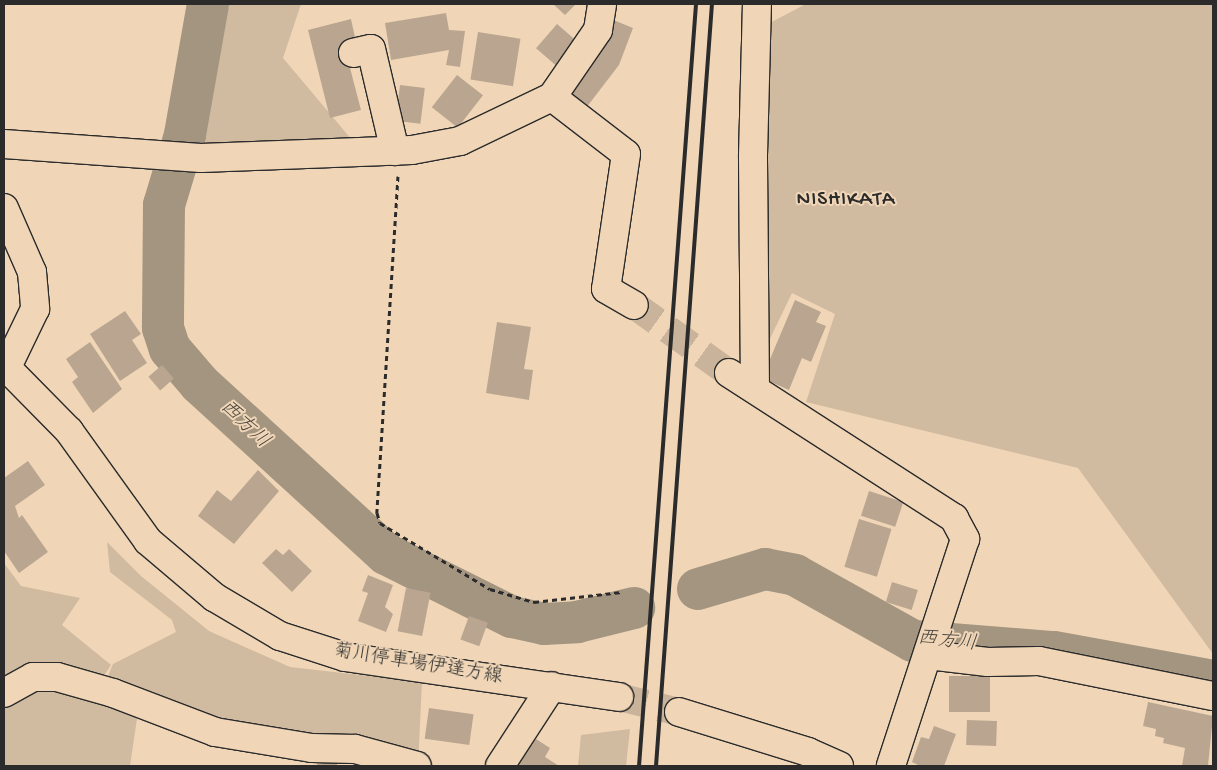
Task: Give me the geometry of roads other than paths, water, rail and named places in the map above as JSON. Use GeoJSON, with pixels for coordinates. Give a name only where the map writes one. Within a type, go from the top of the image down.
{"type":"FeatureCollection","features":[{"type":"Feature","properties":{"kind":"street"},"geometry":{"type":"LineString","coordinates":[[4,144],[201,158],[398,151],[460,141],[552,97],[598,30],[602,4]]}},
{"type":"Feature","properties":{"kind":"street"},"geometry":{"type":"LineString","coordinates":[[755,390],[753,155],[757,4]]}},
{"type":"Feature","properties":{"kind":"street"},"geometry":{"type":"LineString","coordinates":[[353,53],[371,48],[398,151]]}},
{"type":"Feature","properties":{"kind":"street"},"geometry":{"type":"LineString","coordinates":[[552,97],[626,154],[606,289],[634,305]]}},
{"type":"Feature","properties":{"kind":"street"},"geometry":{"type":"LineString","coordinates":[[4,208],[32,272],[35,309],[5,366]]}},
{"type":"Feature","properties":{"kind":"street","name":"菊川停車場伊達方線"},"geometry":{"type":"LineString","coordinates":[[5,366],[69,431],[148,541],[214,597],[280,636],[345,657],[619,697]]}},
{"type":"Feature","properties":{"kind":"street"},"geometry":{"type":"LineString","coordinates":[[729,373],[954,518],[965,539],[891,766]]}},
{"type":"Feature","properties":{"kind":"street"},"geometry":{"type":"LineString","coordinates":[[928,654],[988,662],[1039,661],[1213,696]]}},
{"type":"Feature","properties":{"kind":"street"},"geometry":{"type":"LineString","coordinates":[[4,693],[33,677],[56,678],[113,693],[215,732],[312,748],[355,749],[417,766]]}},
{"type":"Feature","properties":{"kind":"street"},"geometry":{"type":"LineString","coordinates":[[500,766],[552,686]]}},
{"type":"Feature","properties":{"kind":"street"},"geometry":{"type":"LineString","coordinates":[[679,712],[808,752],[839,766]]}},
{"type":"Feature","properties":{"kind":"waterway","name":"西方川"},"geometry":{"type":"LineString","coordinates":[[208,4],[185,135],[164,205],[163,328],[170,349],[200,384],[386,554],[512,617],[544,624],[577,622],[634,608]]}},
{"type":"Feature","properties":{"kind":"waterway","name":"西方川"},"geometry":{"type":"LineString","coordinates":[[698,589],[765,569],[795,575],[913,641],[1054,652],[1213,681]]}},
{"type":"Feature","properties":{"kind":"tunnel"},"geometry":{"type":"LineString","coordinates":[[634,305],[729,373]]}},
{"type":"Feature","properties":{"kind":"tunnel"},"geometry":{"type":"LineString","coordinates":[[619,697],[679,712]]}},
{"type":"Feature","properties":{"kind":"railway"},"geometry":{"type":"LineString","coordinates":[[639,766],[696,4]]}},
{"type":"Feature","properties":{"kind":"railway"},"geometry":{"type":"LineString","coordinates":[[656,766],[712,4]]}},
{"type":"Feature","properties":{"kind":"district","name":"NISHIKATA"},"geometry":{"type":"Point","coordinates":[846,201]}}]}
